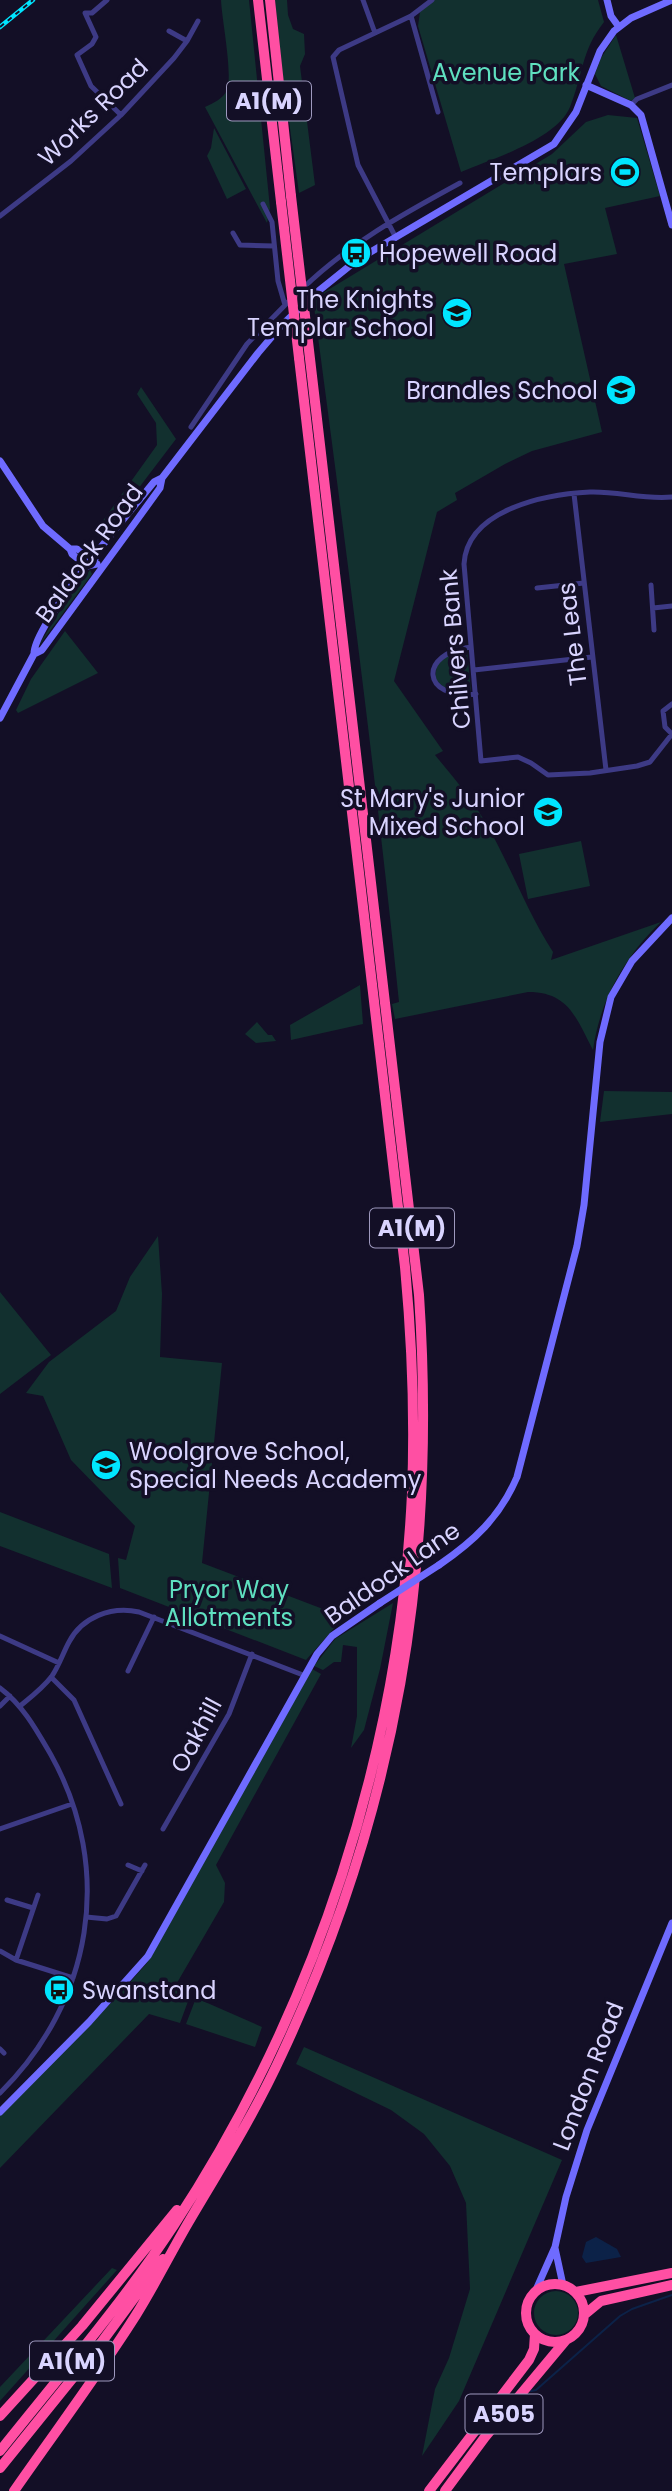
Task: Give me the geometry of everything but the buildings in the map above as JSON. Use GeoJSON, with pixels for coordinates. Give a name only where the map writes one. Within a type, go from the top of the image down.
{"type":"FeatureCollection","features":[{"type":"Feature","properties":{"kind":"highway","name":"A1(M)"},"geometry":{"type":"LineString","coordinates":[[0,2451],[160,2245],[204,2177],[264,2066],[315,1949],[345,1863],[370,1777],[389,1687],[403,1599],[412,1494],[413,1380],[405,1267],[258,0]]}},
{"type":"Feature","properties":{"kind":"highway","name":"A1(M)"},"geometry":{"type":"LineString","coordinates":[[0,2468],[128,2309],[190,2221],[281,2057],[325,1955],[371,1819],[400,1692],[415,1594],[421,1517],[424,1376],[418,1281],[270,0]]}},
{"type":"Feature","properties":{"kind":"highway"},"geometry":{"type":"LineString","coordinates":[[0,2416],[91,2316],[204,2177]]}},
{"type":"Feature","properties":{"kind":"highway"},"geometry":{"type":"LineString","coordinates":[[14,2491],[137,2314],[190,2221]]}},
{"type":"Feature","properties":{"kind":"highway"},"geometry":{"type":"LineString","coordinates":[[576,2292],[672,2273]]}},
{"type":"Feature","properties":{"kind":"highway"},"geometry":{"type":"LineString","coordinates":[[553,2284],[563,2285],[576,2292],[584,2307],[579,2330],[566,2340],[549,2342],[535,2334],[526,2318],[526,2308],[535,2292],[553,2284]]}},
{"type":"Feature","properties":{"kind":"highway"},"geometry":{"type":"LineString","coordinates":[[584,2315],[601,2301],[672,2285]]}},
{"type":"Feature","properties":{"kind":"highway","name":"A505"},"geometry":{"type":"LineString","coordinates":[[429,2491],[529,2360],[534,2349],[535,2334]]}},
{"type":"Feature","properties":{"kind":"highway","name":"A505"},"geometry":{"type":"LineString","coordinates":[[445,2491],[485,2437],[566,2340]]}},
{"type":"Feature","properties":{"kind":"street"},"geometry":{"type":"LineString","coordinates":[[107,0],[92,13],[85,13],[96,37],[92,44],[77,55],[91,86],[121,115]]}},
{"type":"Feature","properties":{"kind":"street"},"geometry":{"type":"LineString","coordinates":[[363,0],[375,33]]}},
{"type":"Feature","properties":{"kind":"street"},"geometry":{"type":"LineString","coordinates":[[395,236],[358,165],[333,60],[337,51],[411,16],[432,0]]}},
{"type":"Feature","properties":{"kind":"street"},"geometry":{"type":"LineString","coordinates":[[607,0],[611,16],[619,27]]}},
{"type":"Feature","properties":{"kind":"street"},"geometry":{"type":"LineString","coordinates":[[162,478],[258,353],[281,326],[320,289],[395,236],[545,151],[570,124],[600,51],[619,27],[631,18],[669,1]]}},
{"type":"Feature","properties":{"kind":"street"},"geometry":{"type":"LineString","coordinates":[[411,16],[438,112]]}},
{"type":"Feature","properties":{"kind":"street","name":"Works Road"},"geometry":{"type":"LineString","coordinates":[[0,216],[71,162],[121,115],[187,41],[198,21]]}},
{"type":"Feature","properties":{"kind":"street"},"geometry":{"type":"LineString","coordinates":[[169,31],[187,41]]}},
{"type":"Feature","properties":{"kind":"street"},"geometry":{"type":"LineString","coordinates":[[586,85],[631,105],[641,115],[672,225]]}},
{"type":"Feature","properties":{"kind":"street"},"geometry":{"type":"LineString","coordinates":[[631,105],[637,99],[672,85]]}},
{"type":"Feature","properties":{"kind":"street"},"geometry":{"type":"LineString","coordinates":[[191,427],[247,344],[334,261],[387,223],[460,183]]}},
{"type":"Feature","properties":{"kind":"street"},"geometry":{"type":"LineString","coordinates":[[263,204],[272,222],[278,281],[285,306]]}},
{"type":"Feature","properties":{"kind":"street"},"geometry":{"type":"LineString","coordinates":[[233,233],[240,245],[274,246]]}},
{"type":"Feature","properties":{"kind":"street"},"geometry":{"type":"LineString","coordinates":[[247,344],[258,353]]}},
{"type":"Feature","properties":{"kind":"street"},"geometry":{"type":"LineString","coordinates":[[0,461],[43,526],[87,566]]}},
{"type":"Feature","properties":{"kind":"street","name":"Baldock Road"},"geometry":{"type":"LineString","coordinates":[[0,718],[34,654],[34,645],[54,612],[87,566],[97,563],[160,488],[162,478]]}},
{"type":"Feature","properties":{"kind":"street","name":"Baldock Road"},"geometry":{"type":"LineString","coordinates":[[34,654],[42,650],[97,563],[154,482],[162,478]]}},
{"type":"Feature","properties":{"kind":"street","name":"Chilvers Bank"},"geometry":{"type":"LineString","coordinates":[[607,770],[557,775],[544,773],[518,757],[481,761],[464,564],[468,546],[482,527],[503,513],[537,499],[591,492],[672,497]]}},
{"type":"Feature","properties":{"kind":"street","name":"The Leas"},"geometry":{"type":"LineString","coordinates":[[574,494],[607,770]]}},
{"type":"Feature","properties":{"kind":"street"},"geometry":{"type":"LineString","coordinates":[[71,549],[76,549],[97,563]]}},
{"type":"Feature","properties":{"kind":"street"},"geometry":{"type":"LineString","coordinates":[[537,588],[584,583]]}},
{"type":"Feature","properties":{"kind":"street"},"geometry":{"type":"LineString","coordinates":[[651,585],[654,630]]}},
{"type":"Feature","properties":{"kind":"street"},"geometry":{"type":"LineString","coordinates":[[653,608],[672,606]]}},
{"type":"Feature","properties":{"kind":"street"},"geometry":{"type":"LineString","coordinates":[[471,647],[453,650],[442,657],[433,668],[432,677],[438,686],[453,695],[476,694]]}},
{"type":"Feature","properties":{"kind":"street"},"geometry":{"type":"LineString","coordinates":[[474,670],[592,657]]}},
{"type":"Feature","properties":{"kind":"street"},"geometry":{"type":"LineString","coordinates":[[607,770],[650,762],[672,734],[665,727],[663,711],[672,704]]}},
{"type":"Feature","properties":{"kind":"street","name":"Baldock Lane"},"geometry":{"type":"LineString","coordinates":[[0,2112],[148,1956],[303,1675],[332,1636],[469,1544],[489,1524],[506,1500],[517,1477],[577,1246],[584,1205],[600,1042],[611,998],[632,961],[672,918]]}},
{"type":"Feature","properties":{"kind":"street"},"geometry":{"type":"LineString","coordinates":[[20,1706],[51,1677],[74,1634],[94,1617],[125,1610],[154,1617],[303,1675]]}},
{"type":"Feature","properties":{"kind":"street"},"geometry":{"type":"LineString","coordinates":[[128,1671],[154,1617]]}},
{"type":"Feature","properties":{"kind":"street"},"geometry":{"type":"LineString","coordinates":[[0,1636],[59,1663]]}},
{"type":"Feature","properties":{"kind":"street","name":"Oakhill"},"geometry":{"type":"LineString","coordinates":[[163,1829],[229,1714],[252,1654]]}},
{"type":"Feature","properties":{"kind":"street"},"geometry":{"type":"LineString","coordinates":[[51,1677],[74,1700],[121,1804]]}},
{"type":"Feature","properties":{"kind":"street"},"geometry":{"type":"LineString","coordinates":[[0,1688],[20,1706],[53,1759],[72,1804],[83,1841],[87,1884],[84,1937],[67,1998],[42,2043],[19,2074],[0,2093]]}},
{"type":"Feature","properties":{"kind":"street"},"geometry":{"type":"LineString","coordinates":[[0,1706],[10,1696]]}},
{"type":"Feature","properties":{"kind":"street"},"geometry":{"type":"LineString","coordinates":[[0,1829],[72,1804]]}},
{"type":"Feature","properties":{"kind":"street"},"geometry":{"type":"LineString","coordinates":[[86,1917],[107,1919],[116,1916],[143,1868],[128,1865]]}},
{"type":"Feature","properties":{"kind":"street"},"geometry":{"type":"LineString","coordinates":[[16,1960],[38,1895]]}},
{"type":"Feature","properties":{"kind":"street"},"geometry":{"type":"LineString","coordinates":[[7,1900],[33,1908]]}},
{"type":"Feature","properties":{"kind":"street","name":"London Road"},"geometry":{"type":"LineString","coordinates":[[535,2292],[555,2247],[566,2197],[587,2130],[672,1923]]}},
{"type":"Feature","properties":{"kind":"street"},"geometry":{"type":"LineString","coordinates":[[0,1951],[16,1960],[74,1978]]}},
{"type":"Feature","properties":{"kind":"street","name":"London Road"},"geometry":{"type":"LineString","coordinates":[[555,2247],[563,2285]]}},
{"type":"Feature","properties":{"kind":"green space"},"geometry":{"type":"Polygon","coordinates":[[[221,0],[249,0],[270,208],[267,223],[205,107],[223,96],[229,82],[221,0]]]}},
{"type":"Feature","properties":{"kind":"green space"},"geometry":{"type":"Polygon","coordinates":[[[275,0],[287,0],[293,29],[304,34],[305,54],[300,66],[315,185],[299,193],[282,71],[275,0]]]}},
{"type":"Feature","properties":{"kind":"green space","name":"Avenue Park"},"geometry":{"type":"Polygon","coordinates":[[[434,0],[598,0],[604,22],[596,33],[583,63],[570,107],[552,129],[522,147],[461,172],[418,26],[420,12],[434,0]]]}},
{"type":"Feature","properties":{"kind":"green space"},"geometry":{"type":"Polygon","coordinates":[[[616,35],[635,98],[631,101],[601,86],[595,74],[601,58],[616,35]]]}},
{"type":"Feature","properties":{"kind":"green space"},"geometry":{"type":"Polygon","coordinates":[[[608,115],[637,118],[660,196],[605,208],[617,254],[564,264],[602,432],[532,451],[505,464],[455,493],[457,500],[437,512],[394,681],[443,751],[435,755],[487,825],[553,952],[551,960],[661,922],[636,949],[616,980],[596,1032],[593,1050],[570,1009],[562,1002],[542,993],[528,992],[395,1019],[392,1004],[399,1002],[380,826],[313,299],[552,154],[586,122],[608,115]]]}},
{"type":"Feature","properties":{"kind":"green space"},"geometry":{"type":"Polygon","coordinates":[[[214,128],[246,189],[227,199],[207,156],[214,128]]]}},
{"type":"Feature","properties":{"kind":"green space"},"geometry":{"type":"Polygon","coordinates":[[[141,387],[176,439],[103,535],[97,529],[157,445],[156,423],[137,394],[141,387]]]}},
{"type":"Feature","properties":{"kind":"green space"},"geometry":{"type":"Polygon","coordinates":[[[90,570],[92,574],[38,647],[67,599],[90,570]]]}},
{"type":"Feature","properties":{"kind":"green space"},"geometry":{"type":"Polygon","coordinates":[[[65,631],[98,673],[18,713],[16,710],[31,679],[65,631]]]}},
{"type":"Feature","properties":{"kind":"green space"},"geometry":{"type":"Polygon","coordinates":[[[465,650],[471,691],[456,693],[442,686],[435,678],[437,664],[451,652],[465,650]]]}},
{"type":"Feature","properties":{"kind":"green space"},"geometry":{"type":"Polygon","coordinates":[[[581,841],[590,886],[528,899],[519,854],[581,841]]]}},
{"type":"Feature","properties":{"kind":"green space"},"geometry":{"type":"Polygon","coordinates":[[[360,985],[363,1024],[291,1040],[290,1025],[360,985]]]}},
{"type":"Feature","properties":{"kind":"green space"},"geometry":{"type":"Polygon","coordinates":[[[257,1022],[276,1041],[256,1043],[245,1034],[257,1022]]]}},
{"type":"Feature","properties":{"kind":"green space"},"geometry":{"type":"Polygon","coordinates":[[[604,1091],[672,1092],[672,1114],[600,1122],[604,1091]]]}},
{"type":"Feature","properties":{"kind":"green space","name":"Pryor Way Allotments"},"geometry":{"type":"Polygon","coordinates":[[[158,1236],[162,1294],[160,1357],[222,1363],[202,1563],[344,1617],[306,1660],[120,1588],[118,1558],[126,1560],[135,1526],[71,1460],[43,1396],[26,1393],[49,1362],[116,1311],[130,1277],[158,1236]]]}},
{"type":"Feature","properties":{"kind":"green space"},"geometry":{"type":"Polygon","coordinates":[[[0,1292],[51,1355],[0,1394],[0,1292]]]}},
{"type":"Feature","properties":{"kind":"green space"},"geometry":{"type":"Polygon","coordinates":[[[0,1512],[109,1554],[112,1588],[0,1546],[0,1512]]]}},
{"type":"Feature","properties":{"kind":"green space"},"geometry":{"type":"Polygon","coordinates":[[[393,1603],[364,1730],[351,1748],[357,1716],[357,1647],[343,1645],[341,1662],[334,1662],[323,1670],[314,1666],[335,1639],[393,1603]]]}},
{"type":"Feature","properties":{"kind":"green space"},"geometry":{"type":"Polygon","coordinates":[[[312,1669],[321,1674],[216,1865],[225,1883],[224,1902],[174,1988],[190,1996],[180,2023],[149,2014],[0,2168],[0,2116],[147,1963],[312,1669]]]}},
{"type":"Feature","properties":{"kind":"green space"},"geometry":{"type":"Polygon","coordinates":[[[196,1998],[262,2027],[255,2047],[186,2024],[196,1998]]]}},
{"type":"Feature","properties":{"kind":"green space"},"geometry":{"type":"Polygon","coordinates":[[[304,2047],[562,2160],[459,2401],[422,2456],[435,2389],[449,2358],[470,2289],[466,2203],[450,2166],[424,2134],[391,2110],[296,2064],[304,2047]]]}},
{"type":"Feature","properties":{"kind":"green space"},"geometry":{"type":"Polygon","coordinates":[[[112,2268],[117,2270],[0,2401],[0,2387],[112,2268]]]}},
{"type":"Feature","properties":{"kind":"green space"},"geometry":{"type":"Polygon","coordinates":[[[556,2291],[571,2298],[578,2313],[571,2328],[556,2335],[541,2328],[534,2313],[541,2298],[556,2291]]]}},
{"type":"Feature","properties":{"kind":"water"},"geometry":{"type":"Polygon","coordinates":[[[596,2237],[617,2249],[621,2257],[586,2263],[582,2257],[586,2242],[596,2237]]]}},
{"type":"Feature","properties":{"kind":"waterway"},"geometry":{"type":"LineString","coordinates":[[531,2391],[536,2390],[620,2316],[672,2295]]}},
{"type":"Feature","properties":{"kind":"railway"},"geometry":{"type":"LineString","coordinates":[[0,27],[33,0]]}},
{"type":"Feature","properties":{"kind":"place","name":"Templars"},"geometry":{"type":"Point","coordinates":[625,172]}},
{"type":"Feature","properties":{"kind":"place","name":"Hopewell Road"},"geometry":{"type":"Point","coordinates":[356,253]}},
{"type":"Feature","properties":{"kind":"place","name":"The Knights Templar School"},"geometry":{"type":"Point","coordinates":[457,313]}},
{"type":"Feature","properties":{"kind":"place","name":"Brandles School"},"geometry":{"type":"Point","coordinates":[621,390]}},
{"type":"Feature","properties":{"kind":"place","name":"St Mary's Junior Mixed School"},"geometry":{"type":"Point","coordinates":[548,812]}},
{"type":"Feature","properties":{"kind":"place","name":"Woolgrove School, Special Needs Academy"},"geometry":{"type":"Point","coordinates":[106,1465]}},
{"type":"Feature","properties":{"kind":"place","name":"Swanstand"},"geometry":{"type":"Point","coordinates":[59,1990]}}]}
